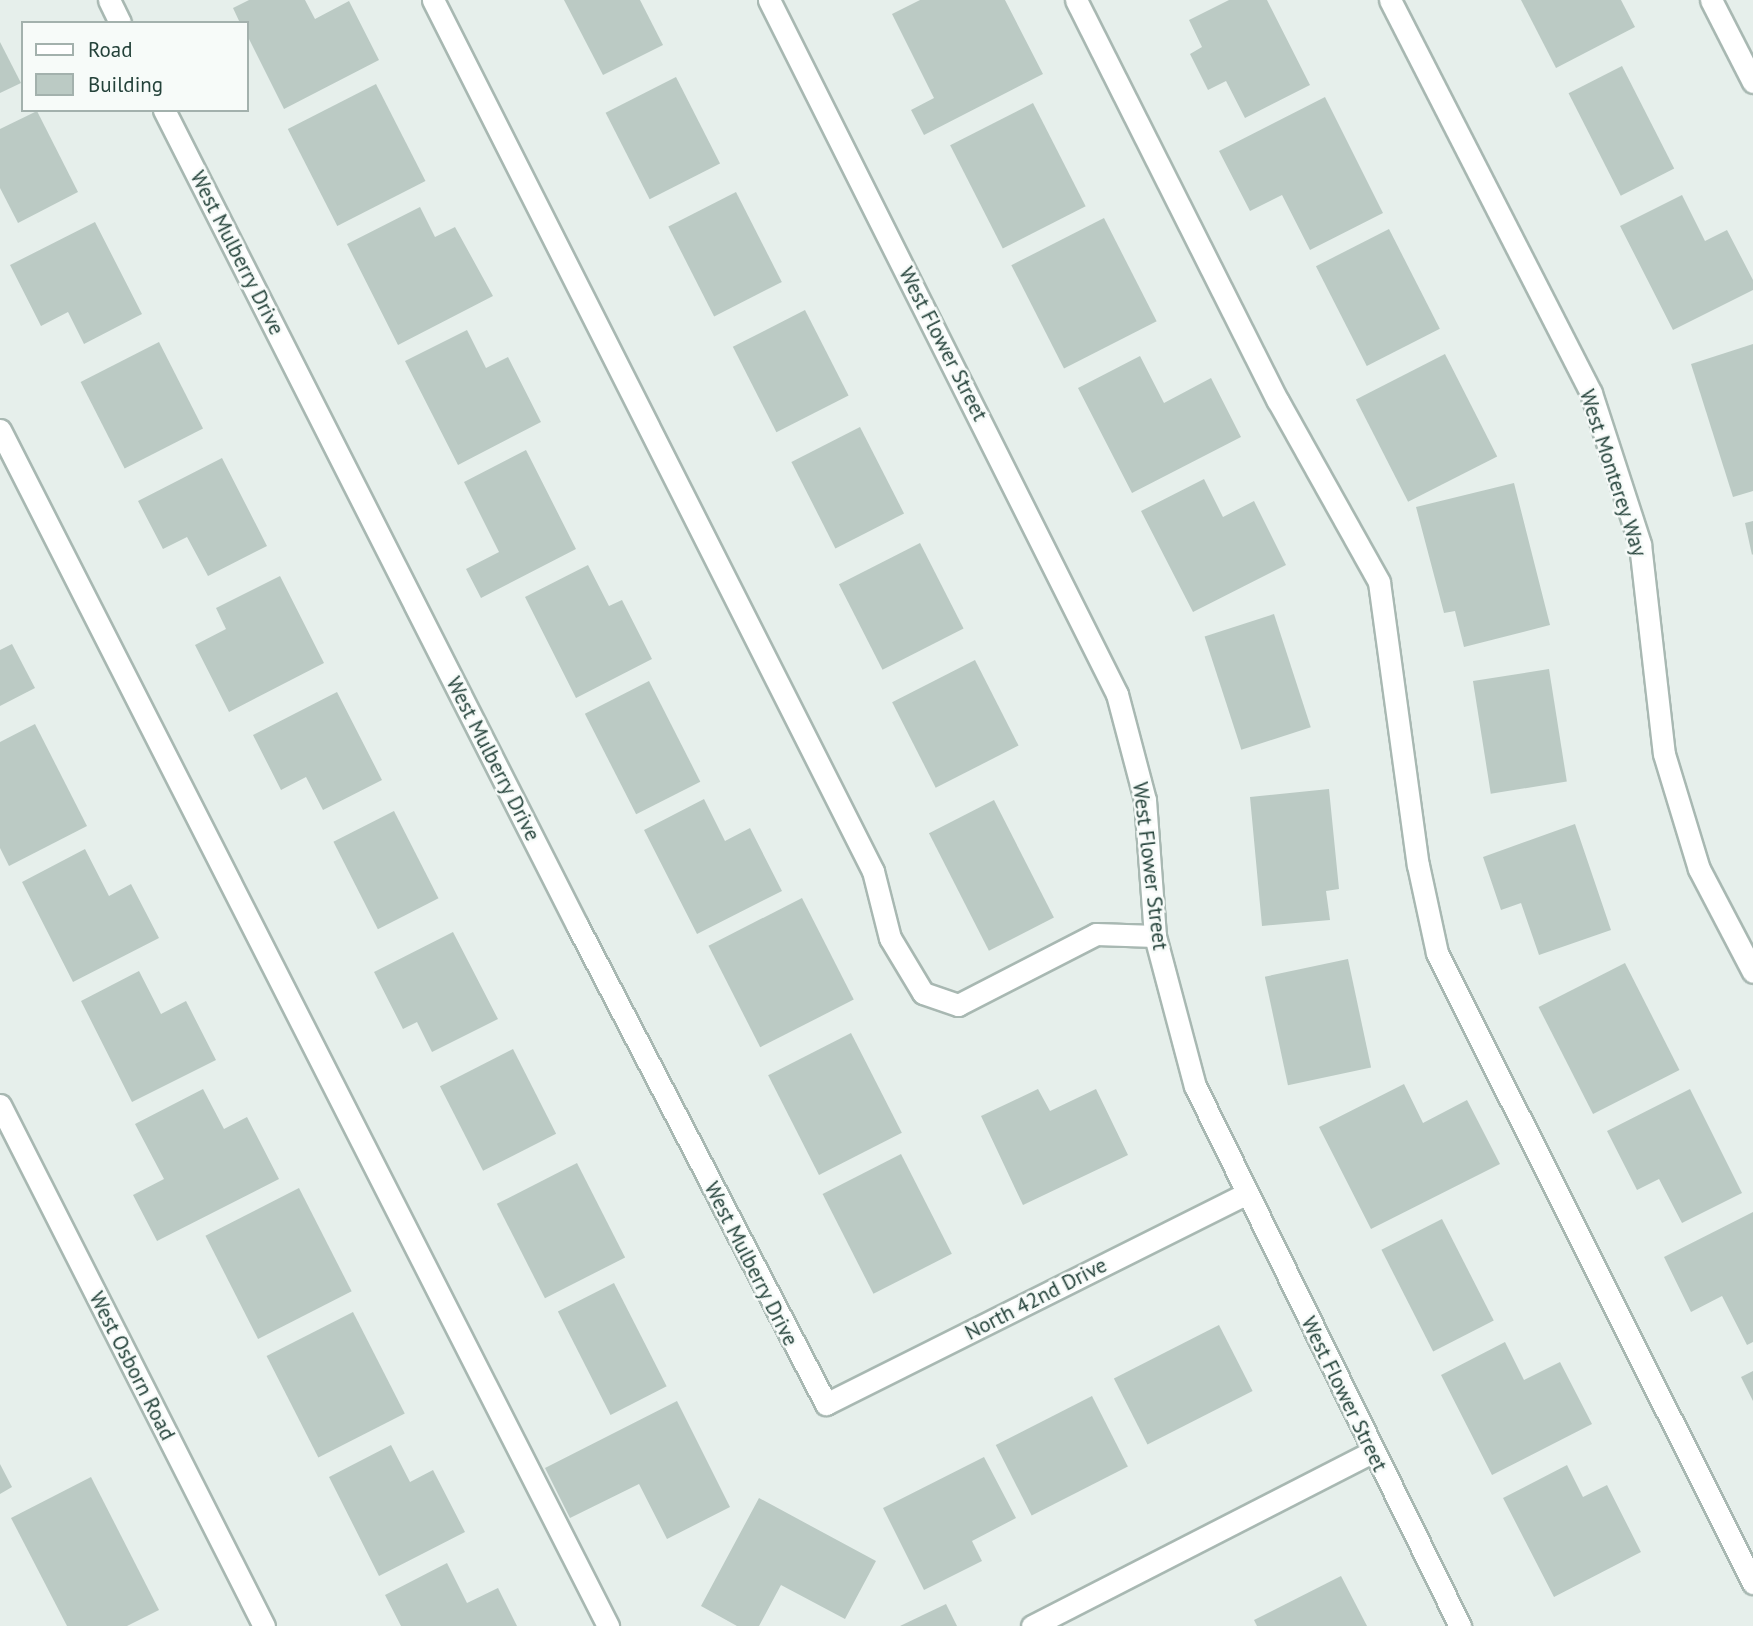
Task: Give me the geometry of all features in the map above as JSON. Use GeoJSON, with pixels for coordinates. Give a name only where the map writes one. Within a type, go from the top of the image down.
{"type":"FeatureCollection","features":[{"type":"Feature","properties":{"kind":"street"},"geometry":{"type":"LineString","coordinates":[[108,0],[119,21]]}},
{"type":"Feature","properties":{"kind":"street"},"geometry":{"type":"LineString","coordinates":[[433,0],[873,871],[890,938],[923,993],[958,1005],[1096,934],[1155,936]]}},
{"type":"Feature","properties":{"kind":"street","name":"West Flower Street"},"geometry":{"type":"LineString","coordinates":[[769,0],[1117,694],[1145,800],[1155,936],[1195,1086],[1372,1452],[1460,1626]]}},
{"type":"Feature","properties":{"kind":"street"},"geometry":{"type":"LineString","coordinates":[[1076,0],[1278,401],[1379,582],[1418,865],[1437,953],[1753,1583]]}},
{"type":"Feature","properties":{"kind":"street","name":"West Monterey Way"},"geometry":{"type":"LineString","coordinates":[[1390,0],[1591,393],[1640,544],[1664,754],[1699,869],[1753,972]]}},
{"type":"Feature","properties":{"kind":"street"},"geometry":{"type":"LineString","coordinates":[[1711,0],[1753,82]]}},
{"type":"Feature","properties":{"kind":"street","name":"West Mulberry Drive"},"geometry":{"type":"LineString","coordinates":[[165,112],[571,913],[826,1405]]}},
{"type":"Feature","properties":{"kind":"street"},"geometry":{"type":"LineString","coordinates":[[0,430],[608,1626]]}},
{"type":"Feature","properties":{"kind":"street","name":"West Osborn Road"},"geometry":{"type":"LineString","coordinates":[[0,1105],[264,1626]]}},
{"type":"Feature","properties":{"kind":"street","name":"North 42nd Drive"},"geometry":{"type":"LineString","coordinates":[[826,1405],[1246,1194]]}},
{"type":"Feature","properties":{"kind":"street"},"geometry":{"type":"LineString","coordinates":[[1032,1626],[1372,1452]]}},
{"type":"Feature","properties":{"kind":"building"},"geometry":{"type":"Polygon","coordinates":[[[249,0],[305,0],[315,19],[349,1],[379,60],[284,109],[248,37],[248,21],[239,21],[233,8],[249,0]]]}},
{"type":"Feature","properties":{"kind":"building"},"geometry":{"type":"Polygon","coordinates":[[[564,0],[640,0],[663,45],[603,75],[564,0]]]}},
{"type":"Feature","properties":{"kind":"building"},"geometry":{"type":"Polygon","coordinates":[[[920,0],[1005,0],[1043,74],[924,135],[911,110],[934,98],[892,14],[920,0]]]}},
{"type":"Feature","properties":{"kind":"building"},"geometry":{"type":"Polygon","coordinates":[[[1229,0],[1267,0],[1310,85],[1245,118],[1226,81],[1208,90],[1190,54],[1202,47],[1189,20],[1229,0]]]}},
{"type":"Feature","properties":{"kind":"building"},"geometry":{"type":"Polygon","coordinates":[[[1521,0],[1621,0],[1635,27],[1556,68],[1521,0]]]}},
{"type":"Feature","properties":{"kind":"building"},"geometry":{"type":"Polygon","coordinates":[[[0,42],[21,83],[0,93],[0,42]]]}},
{"type":"Feature","properties":{"kind":"building"},"geometry":{"type":"Polygon","coordinates":[[[1622,66],[1674,168],[1621,196],[1569,93],[1622,66]]]}},
{"type":"Feature","properties":{"kind":"building"},"geometry":{"type":"Polygon","coordinates":[[[676,77],[720,163],[650,199],[606,113],[676,77]]]}},
{"type":"Feature","properties":{"kind":"building"},"geometry":{"type":"Polygon","coordinates":[[[376,84],[425,181],[337,226],[288,129],[376,84]]]}},
{"type":"Feature","properties":{"kind":"building"},"geometry":{"type":"Polygon","coordinates":[[[1325,97],[1383,213],[1310,250],[1282,195],[1250,211],[1219,151],[1325,97]]]}},
{"type":"Feature","properties":{"kind":"building"},"geometry":{"type":"Polygon","coordinates":[[[1033,103],[1086,206],[1003,249],[950,145],[1033,103]]]}},
{"type":"Feature","properties":{"kind":"building"},"geometry":{"type":"Polygon","coordinates":[[[38,112],[78,192],[18,223],[0,188],[0,129],[38,112]]]}},
{"type":"Feature","properties":{"kind":"building"},"geometry":{"type":"Polygon","coordinates":[[[736,192],[782,282],[714,316],[668,227],[736,192]]]}},
{"type":"Feature","properties":{"kind":"building"},"geometry":{"type":"Polygon","coordinates":[[[1682,195],[1705,241],[1727,230],[1753,280],[1753,290],[1673,330],[1620,226],[1682,195]]]}},
{"type":"Feature","properties":{"kind":"building"},"geometry":{"type":"Polygon","coordinates":[[[420,207],[435,237],[455,227],[493,296],[398,345],[347,244],[420,207]]]}},
{"type":"Feature","properties":{"kind":"building"},"geometry":{"type":"Polygon","coordinates":[[[1104,218],[1157,321],[1064,369],[1011,265],[1104,218]]]}},
{"type":"Feature","properties":{"kind":"building"},"geometry":{"type":"Polygon","coordinates":[[[95,222],[142,314],[84,344],[68,312],[41,326],[10,265],[95,222]]]}},
{"type":"Feature","properties":{"kind":"building"},"geometry":{"type":"Polygon","coordinates":[[[1389,229],[1440,329],[1367,366],[1316,266],[1389,229]]]}},
{"type":"Feature","properties":{"kind":"building"},"geometry":{"type":"Polygon","coordinates":[[[805,310],[849,396],[776,432],[733,347],[805,310]]]}},
{"type":"Feature","properties":{"kind":"building"},"geometry":{"type":"Polygon","coordinates":[[[467,330],[486,368],[508,357],[541,422],[458,465],[405,361],[467,330]]]}},
{"type":"Feature","properties":{"kind":"building"},"geometry":{"type":"Polygon","coordinates":[[[159,342],[203,428],[125,468],[81,382],[159,342]]]}},
{"type":"Feature","properties":{"kind":"building"},"geometry":{"type":"Polygon","coordinates":[[[1753,344],[1753,491],[1733,497],[1691,364],[1753,344]]]}},
{"type":"Feature","properties":{"kind":"building"},"geometry":{"type":"Polygon","coordinates":[[[1445,354],[1497,456],[1408,502],[1356,399],[1445,354]]]}},
{"type":"Feature","properties":{"kind":"building"},"geometry":{"type":"Polygon","coordinates":[[[1140,356],[1164,403],[1211,378],[1241,437],[1132,493],[1078,388],[1140,356]]]}},
{"type":"Feature","properties":{"kind":"building"},"geometry":{"type":"Polygon","coordinates":[[[860,427],[904,513],[835,548],[791,462],[860,427]]]}},
{"type":"Feature","properties":{"kind":"building"},"geometry":{"type":"Polygon","coordinates":[[[526,450],[576,549],[481,598],[466,569],[499,552],[464,482],[526,450]]]}},
{"type":"Feature","properties":{"kind":"building"},"geometry":{"type":"Polygon","coordinates":[[[222,458],[267,546],[208,576],[187,537],[163,549],[138,501],[222,458]]]}},
{"type":"Feature","properties":{"kind":"building"},"geometry":{"type":"Polygon","coordinates":[[[1204,479],[1223,517],[1254,501],[1286,565],[1193,612],[1141,511],[1204,479]]]}},
{"type":"Feature","properties":{"kind":"building"},"geometry":{"type":"Polygon","coordinates":[[[1514,483],[1550,625],[1464,647],[1455,611],[1444,613],[1416,507],[1514,483]]]}},
{"type":"Feature","properties":{"kind":"building"},"geometry":{"type":"Polygon","coordinates":[[[1753,521],[1753,554],[1752,555],[1745,523],[1753,521]]]}},
{"type":"Feature","properties":{"kind":"building"},"geometry":{"type":"Polygon","coordinates":[[[920,543],[964,629],[883,670],[839,584],[920,543]]]}},
{"type":"Feature","properties":{"kind":"building"},"geometry":{"type":"Polygon","coordinates":[[[588,565],[609,606],[622,600],[652,659],[576,698],[525,597],[588,565]]]}},
{"type":"Feature","properties":{"kind":"building"},"geometry":{"type":"Polygon","coordinates":[[[280,576],[324,663],[229,712],[195,645],[226,629],[216,608],[280,576]]]}},
{"type":"Feature","properties":{"kind":"building"},"geometry":{"type":"Polygon","coordinates":[[[1274,614],[1311,727],[1241,750],[1205,637],[1274,614]]]}},
{"type":"Feature","properties":{"kind":"building"},"geometry":{"type":"Polygon","coordinates":[[[12,644],[35,688],[0,706],[0,650],[12,644]]]}},
{"type":"Feature","properties":{"kind":"building"},"geometry":{"type":"Polygon","coordinates":[[[975,660],[1019,746],[936,788],[892,702],[975,660]]]}},
{"type":"Feature","properties":{"kind":"building"},"geometry":{"type":"Polygon","coordinates":[[[1549,669],[1567,782],[1491,794],[1473,681],[1549,669]]]}},
{"type":"Feature","properties":{"kind":"building"},"geometry":{"type":"Polygon","coordinates":[[[649,681],[700,782],[636,814],[585,714],[649,681]]]}},
{"type":"Feature","properties":{"kind":"building"},"geometry":{"type":"Polygon","coordinates":[[[337,692],[382,780],[323,810],[306,777],[281,790],[253,735],[337,692]]]}},
{"type":"Feature","properties":{"kind":"building"},"geometry":{"type":"Polygon","coordinates":[[[35,724],[87,826],[9,866],[0,848],[0,742],[35,724]]]}},
{"type":"Feature","properties":{"kind":"building"},"geometry":{"type":"Polygon","coordinates":[[[1329,789],[1339,889],[1326,891],[1330,920],[1262,926],[1250,797],[1329,789]]]}},
{"type":"Feature","properties":{"kind":"building"},"geometry":{"type":"Polygon","coordinates":[[[704,799],[725,841],[750,828],[782,891],[697,934],[644,830],[704,799]]]}},
{"type":"Feature","properties":{"kind":"building"},"geometry":{"type":"Polygon","coordinates":[[[994,800],[1054,918],[989,951],[929,833],[994,800]]]}},
{"type":"Feature","properties":{"kind":"building"},"geometry":{"type":"Polygon","coordinates":[[[394,811],[438,898],[378,929],[333,842],[394,811]]]}},
{"type":"Feature","properties":{"kind":"building"},"geometry":{"type":"Polygon","coordinates":[[[1575,824],[1611,930],[1539,955],[1521,903],[1501,910],[1483,857],[1575,824]]]}},
{"type":"Feature","properties":{"kind":"building"},"geometry":{"type":"Polygon","coordinates":[[[85,849],[109,896],[131,884],[159,938],[73,982],[22,882],[85,849]]]}},
{"type":"Feature","properties":{"kind":"building"},"geometry":{"type":"Polygon","coordinates":[[[802,898],[854,1000],[760,1047],[708,946],[802,898]]]}},
{"type":"Feature","properties":{"kind":"building"},"geometry":{"type":"Polygon","coordinates":[[[453,932],[498,1019],[432,1052],[417,1022],[403,1029],[374,972],[453,932]]]}},
{"type":"Feature","properties":{"kind":"building"},"geometry":{"type":"Polygon","coordinates":[[[1348,959],[1371,1068],[1288,1085],[1265,977],[1348,959]]]}},
{"type":"Feature","properties":{"kind":"building"},"geometry":{"type":"Polygon","coordinates":[[[1625,963],[1679,1070],[1593,1114],[1539,1007],[1625,963]]]}},
{"type":"Feature","properties":{"kind":"building"},"geometry":{"type":"Polygon","coordinates":[[[139,971],[161,1014],[186,1001],[216,1060],[132,1102],[81,1001],[139,971]]]}},
{"type":"Feature","properties":{"kind":"building"},"geometry":{"type":"Polygon","coordinates":[[[851,1033],[902,1133],[819,1175],[768,1075],[851,1033]]]}},
{"type":"Feature","properties":{"kind":"building"},"geometry":{"type":"Polygon","coordinates":[[[513,1049],[556,1134],[483,1171],[440,1086],[513,1049]]]}},
{"type":"Feature","properties":{"kind":"building"},"geometry":{"type":"Polygon","coordinates":[[[1404,1084],[1423,1123],[1467,1100],[1500,1164],[1371,1229],[1319,1127],[1404,1084]]]}},
{"type":"Feature","properties":{"kind":"building"},"geometry":{"type":"Polygon","coordinates":[[[203,1089],[224,1129],[247,1117],[279,1179],[157,1241],[133,1195],[164,1179],[135,1124],[203,1089]]]}},
{"type":"Feature","properties":{"kind":"building"},"geometry":{"type":"Polygon","coordinates":[[[1038,1089],[1050,1111],[1096,1089],[1128,1155],[1023,1205],[981,1116],[1038,1089]]]}},
{"type":"Feature","properties":{"kind":"building"},"geometry":{"type":"Polygon","coordinates":[[[1690,1089],[1742,1193],[1682,1223],[1659,1179],[1637,1190],[1607,1131],[1690,1089]]]}},
{"type":"Feature","properties":{"kind":"building"},"geometry":{"type":"Polygon","coordinates":[[[901,1154],[952,1254],[873,1294],[823,1194],[901,1154]]]}},
{"type":"Feature","properties":{"kind":"building"},"geometry":{"type":"Polygon","coordinates":[[[577,1163],[625,1257],[545,1298],[497,1204],[577,1163]]]}},
{"type":"Feature","properties":{"kind":"building"},"geometry":{"type":"Polygon","coordinates":[[[299,1188],[352,1291],[258,1339],[205,1236],[299,1188]]]}},
{"type":"Feature","properties":{"kind":"building"},"geometry":{"type":"Polygon","coordinates":[[[1753,1212],[1753,1342],[1747,1345],[1722,1296],[1691,1312],[1664,1257],[1753,1212]]]}},
{"type":"Feature","properties":{"kind":"building"},"geometry":{"type":"Polygon","coordinates":[[[1442,1219],[1494,1321],[1433,1351],[1381,1250],[1442,1219]]]}},
{"type":"Feature","properties":{"kind":"building"},"geometry":{"type":"Polygon","coordinates":[[[614,1283],[667,1386],[611,1415],[558,1312],[614,1283]]]}},
{"type":"Feature","properties":{"kind":"building"},"geometry":{"type":"Polygon","coordinates":[[[353,1312],[405,1414],[318,1458],[267,1356],[353,1312]]]}},
{"type":"Feature","properties":{"kind":"building"},"geometry":{"type":"Polygon","coordinates":[[[1219,1325],[1253,1391],[1147,1445],[1114,1379],[1219,1325]]]}},
{"type":"Feature","properties":{"kind":"building"},"geometry":{"type":"Polygon","coordinates":[[[1505,1342],[1524,1380],[1560,1362],[1592,1424],[1492,1475],[1441,1375],[1505,1342]]]}},
{"type":"Feature","properties":{"kind":"building"},"geometry":{"type":"Polygon","coordinates":[[[1753,1371],[1753,1401],[1741,1377],[1753,1371]]]}},
{"type":"Feature","properties":{"kind":"building"},"geometry":{"type":"Polygon","coordinates":[[[1092,1396],[1128,1466],[1032,1515],[996,1445],[1092,1396]]]}},
{"type":"Feature","properties":{"kind":"building"},"geometry":{"type":"Polygon","coordinates":[[[677,1401],[730,1507],[667,1539],[639,1484],[570,1518],[545,1468],[677,1401]]]}},
{"type":"Feature","properties":{"kind":"building"},"geometry":{"type":"Polygon","coordinates":[[[391,1445],[410,1482],[433,1470],[465,1532],[379,1576],[329,1477],[391,1445]]]}},
{"type":"Feature","properties":{"kind":"building"},"geometry":{"type":"Polygon","coordinates":[[[984,1457],[1016,1518],[972,1541],[982,1561],[924,1590],[883,1508],[984,1457]]]}},
{"type":"Feature","properties":{"kind":"building"},"geometry":{"type":"Polygon","coordinates":[[[0,1464],[12,1487],[0,1494],[0,1464]]]}},
{"type":"Feature","properties":{"kind":"building"},"geometry":{"type":"Polygon","coordinates":[[[1567,1465],[1583,1497],[1607,1485],[1641,1552],[1554,1597],[1503,1498],[1567,1465]]]}},
{"type":"Feature","properties":{"kind":"building"},"geometry":{"type":"Polygon","coordinates":[[[91,1477],[159,1610],[127,1626],[67,1626],[11,1518],[91,1477]]]}},
{"type":"Feature","properties":{"kind":"building"},"geometry":{"type":"Polygon","coordinates":[[[759,1498],[876,1561],[845,1619],[781,1585],[759,1626],[737,1626],[701,1606],[759,1498]]]}},
{"type":"Feature","properties":{"kind":"building"},"geometry":{"type":"Polygon","coordinates":[[[447,1563],[467,1603],[498,1588],[517,1626],[401,1626],[385,1595],[447,1563]]]}},
{"type":"Feature","properties":{"kind":"building"},"geometry":{"type":"Polygon","coordinates":[[[1341,1576],[1367,1626],[1257,1626],[1254,1620],[1341,1576]]]}},
{"type":"Feature","properties":{"kind":"building"},"geometry":{"type":"Polygon","coordinates":[[[946,1604],[957,1626],[900,1626],[946,1604]]]}}]}
